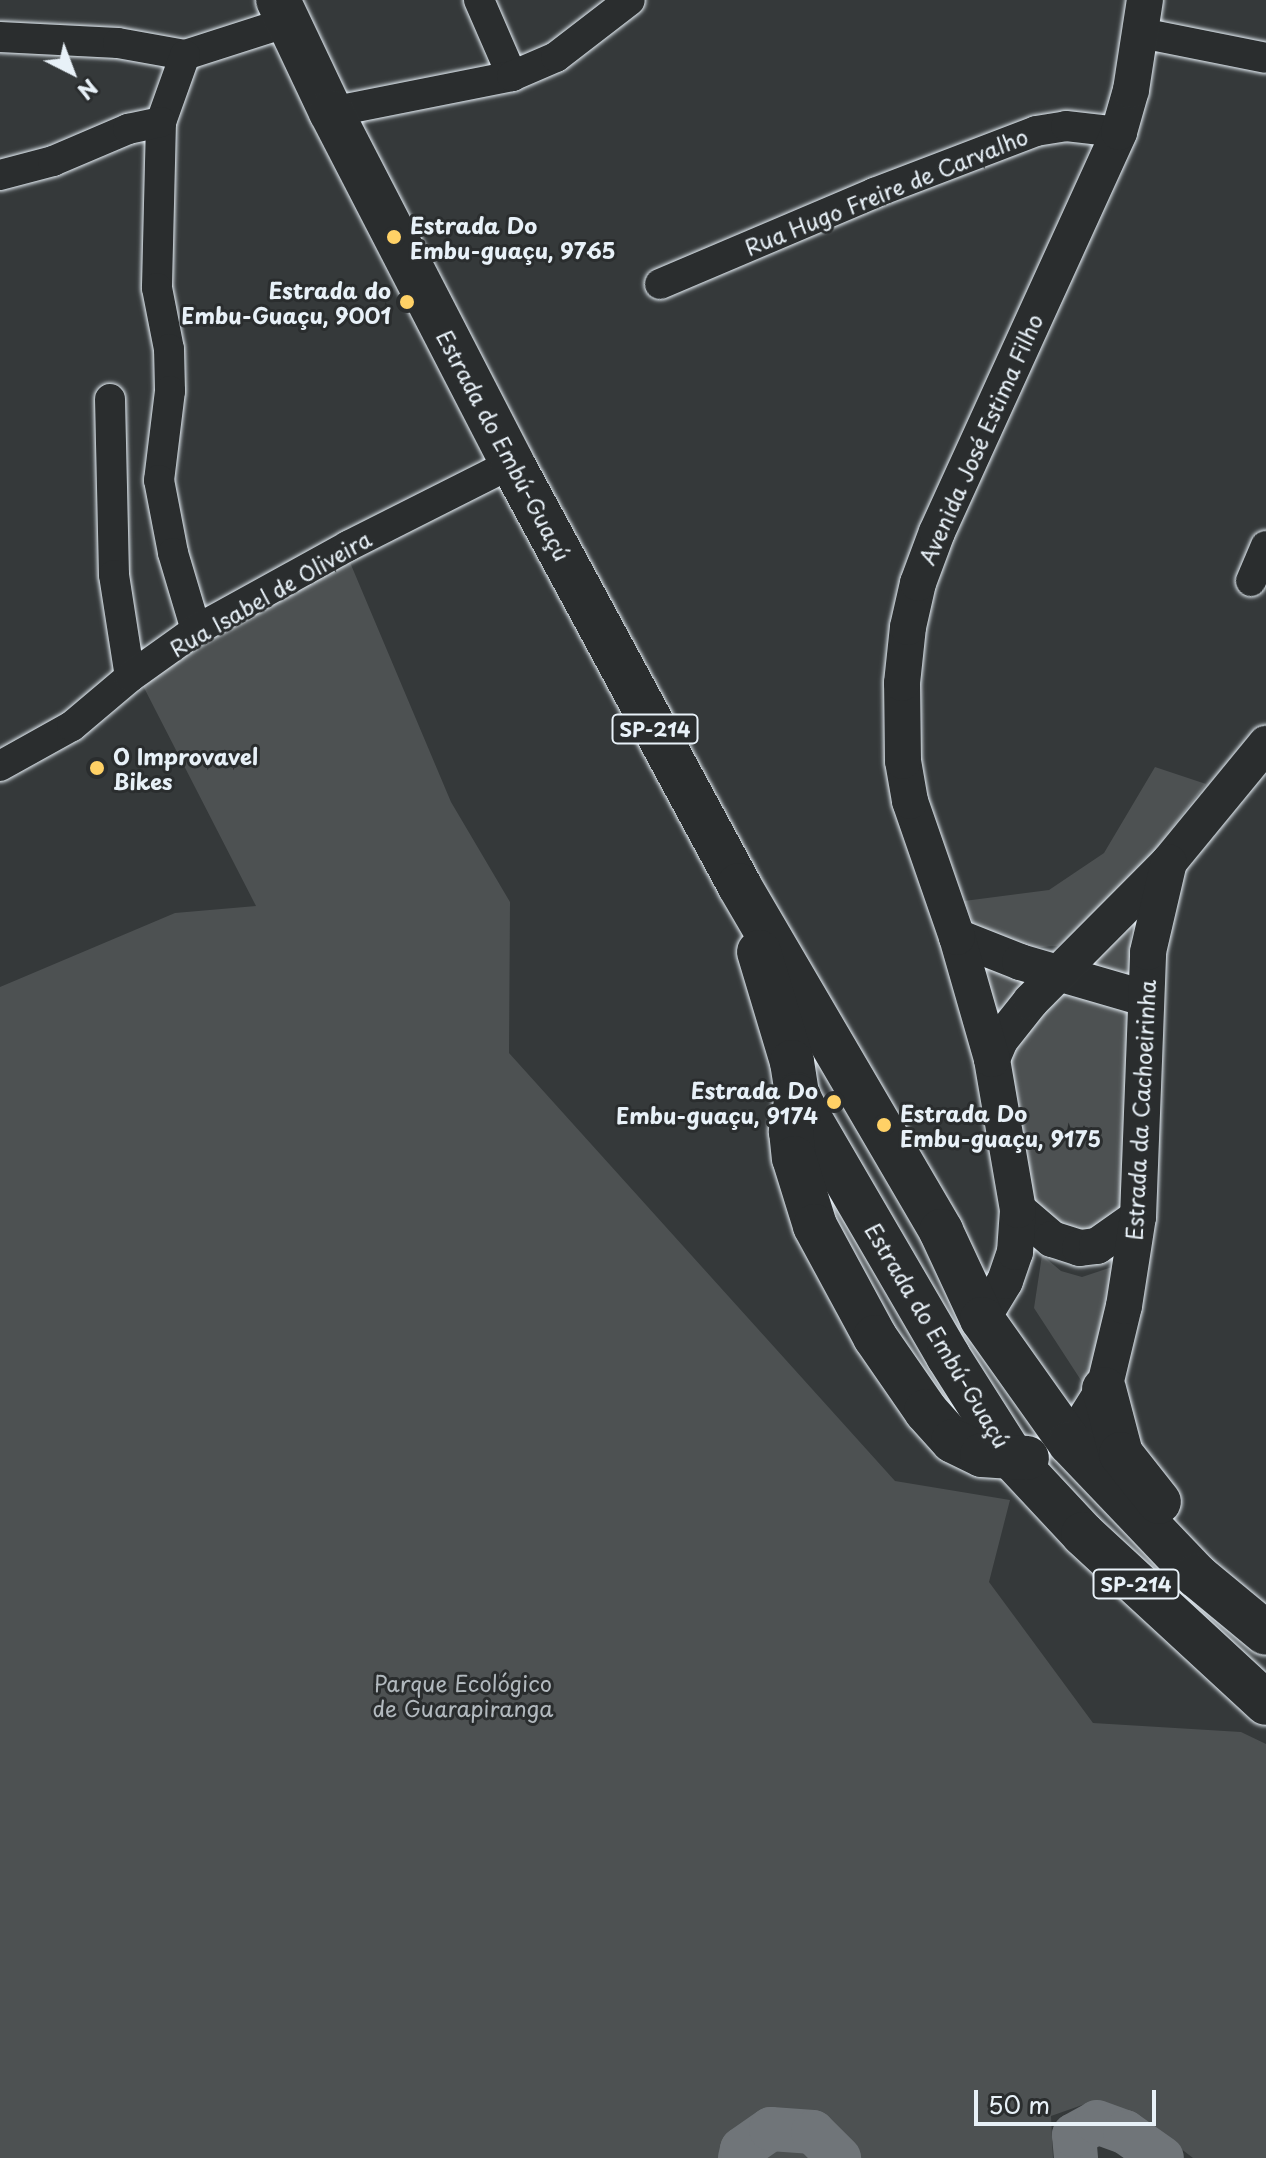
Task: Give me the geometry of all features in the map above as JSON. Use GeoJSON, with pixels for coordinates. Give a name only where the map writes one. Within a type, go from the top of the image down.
{"type":"FeatureCollection","features":[{"type":"Feature","properties":{"kind":"main road","name":"Estrada do Embú-Guaçú"},"geometry":{"type":"LineString","coordinates":[[283,11],[331,112],[512,463],[739,885],[941,1231],[982,1319],[1070,1443],[1197,1576],[1266,1630]]}},
{"type":"Feature","properties":{"kind":"main road","name":"Estrada do Embú-Guaçú"},"geometry":{"type":"LineString","coordinates":[[739,885],[792,1062],[797,1094],[948,1356],[1014,1460],[1083,1534],[1266,1703]]}},
{"type":"Feature","properties":{"kind":"main road"},"geometry":{"type":"LineString","coordinates":[[797,1094],[791,1131],[794,1158],[815,1226],[875,1337],[926,1411],[953,1441],[982,1455],[1014,1460],[1041,1456],[1070,1443]]}},
{"type":"Feature","properties":{"kind":"main road"},"geometry":{"type":"LineString","coordinates":[[948,1356],[982,1319]]}},
{"type":"Feature","properties":{"kind":"main road"},"geometry":{"type":"LineString","coordinates":[[1104,1389],[1121,1454],[1135,1475],[1242,1592],[1266,1630]]}},
{"type":"Feature","properties":{"kind":"street"},"geometry":{"type":"LineString","coordinates":[[479,0],[512,76]]}},
{"type":"Feature","properties":{"kind":"street"},"geometry":{"type":"LineString","coordinates":[[331,112],[512,76],[556,57],[630,0]]}},
{"type":"Feature","properties":{"kind":"street"},"geometry":{"type":"LineString","coordinates":[[0,37],[118,43],[185,55],[283,11]]}},
{"type":"Feature","properties":{"kind":"street"},"geometry":{"type":"LineString","coordinates":[[1143,16],[1266,58]]}},
{"type":"Feature","properties":{"kind":"street","name":"Avenida José Estima Filho"},"geometry":{"type":"LineString","coordinates":[[982,1319],[1005,1281],[1015,1252],[1018,1210],[992,1059],[957,937],[910,801],[903,761],[902,683],[908,627],[918,583],[937,532],[1119,132],[1131,90],[1143,16]]}},
{"type":"Feature","properties":{"kind":"street"},"geometry":{"type":"LineString","coordinates":[[185,55],[161,122],[157,288],[169,349],[170,391],[159,480],[173,553],[196,630]]}},
{"type":"Feature","properties":{"kind":"street"},"geometry":{"type":"LineString","coordinates":[[0,175],[53,161],[128,129],[161,122]]}},
{"type":"Feature","properties":{"kind":"street","name":"Rua Hugo Freire de Carvalho"},"geometry":{"type":"LineString","coordinates":[[660,284],[874,193],[1036,131],[1066,126],[1119,132]]}},
{"type":"Feature","properties":{"kind":"street"},"geometry":{"type":"LineString","coordinates":[[110,399],[114,575],[130,677]]}},
{"type":"Feature","properties":{"kind":"street","name":"Rua Isabel de Oliveira"},"geometry":{"type":"LineString","coordinates":[[0,766],[72,726],[130,677],[196,630],[348,546],[512,463]]}},
{"type":"Feature","properties":{"kind":"street"},"geometry":{"type":"LineString","coordinates":[[1251,581],[1266,546]]}},
{"type":"Feature","properties":{"kind":"street","name":"Estrada da Cachoeirinha"},"geometry":{"type":"LineString","coordinates":[[992,1059],[1013,1022],[1057,973],[1169,862],[1266,744]]}},
{"type":"Feature","properties":{"kind":"street","name":"Estrada da Cachoeirinha"},"geometry":{"type":"LineString","coordinates":[[1070,1443],[1104,1389],[1124,1306],[1138,1217],[1148,952],[1169,862]]}},
{"type":"Feature","properties":{"kind":"street"},"geometry":{"type":"LineString","coordinates":[[957,937],[1057,973],[1144,998]]}},
{"type":"Feature","properties":{"kind":"street"},"geometry":{"type":"LineString","coordinates":[[1018,1210],[1052,1239],[1080,1248],[1097,1246],[1138,1217]]}},
{"type":"Feature","properties":{"kind":"green space","name":"Parque Ecológico de Guarapiranga"},"geometry":{"type":"Polygon","coordinates":[[[349,560],[451,802],[510,902],[509,1053],[895,1481],[1010,1500],[989,1582],[1093,1723],[1241,1732],[1266,1744],[1266,2158],[1193,2158],[1137,2115],[1088,2103],[1051,2116],[1053,2158],[0,2158],[0,987],[175,913],[256,906],[139,678],[349,560]]]}},
{"type":"Feature","properties":{"kind":"green space"},"geometry":{"type":"Polygon","coordinates":[[[1155,767],[1206,784],[1103,916],[1057,946],[1014,949],[976,928],[964,901],[1049,890],[1104,853],[1155,767]]]}},
{"type":"Feature","properties":{"kind":"green space"},"geometry":{"type":"Polygon","coordinates":[[[1131,908],[1131,979],[1082,968],[1131,908]]]}},
{"type":"Feature","properties":{"kind":"green space"},"geometry":{"type":"Polygon","coordinates":[[[979,963],[1037,981],[996,1029],[979,963]]]}},
{"type":"Feature","properties":{"kind":"green space"},"geometry":{"type":"Polygon","coordinates":[[[1059,975],[1143,999],[1137,1207],[1098,1242],[1020,1204],[1004,1041],[1059,975]]]}},
{"type":"Feature","properties":{"kind":"green space"},"geometry":{"type":"Polygon","coordinates":[[[1042,1255],[1061,1271],[1082,1277],[1115,1266],[1086,1388],[1034,1308],[1042,1255]]]}},
{"type":"Feature","properties":{"kind":"waterway"},"geometry":{"type":"LineString","coordinates":[[1076,2158],[1074,2135],[1097,2122],[1125,2132],[1162,2158]]}},
{"type":"Feature","properties":{"kind":"waterway"},"geometry":{"type":"LineString","coordinates":[[740,2158],[742,2149],[771,2129],[813,2132],[839,2158]]}},
{"type":"Feature","properties":{"kind":"place","name":"Estrada Do Embu-guaçu, 9765"},"geometry":{"type":"Point","coordinates":[394,237]}},
{"type":"Feature","properties":{"kind":"place","name":"Estrada do Embu-Guaçu, 9001"},"geometry":{"type":"Point","coordinates":[407,302]}},
{"type":"Feature","properties":{"kind":"place","name":"O Improvavel Bikes"},"geometry":{"type":"Point","coordinates":[97,768]}},
{"type":"Feature","properties":{"kind":"place","name":"Estrada Do Embu-guaçu, 9174"},"geometry":{"type":"Point","coordinates":[834,1102]}},
{"type":"Feature","properties":{"kind":"place","name":"Estrada Do Embu-guaçu, 9175"},"geometry":{"type":"Point","coordinates":[884,1125]}}]}
